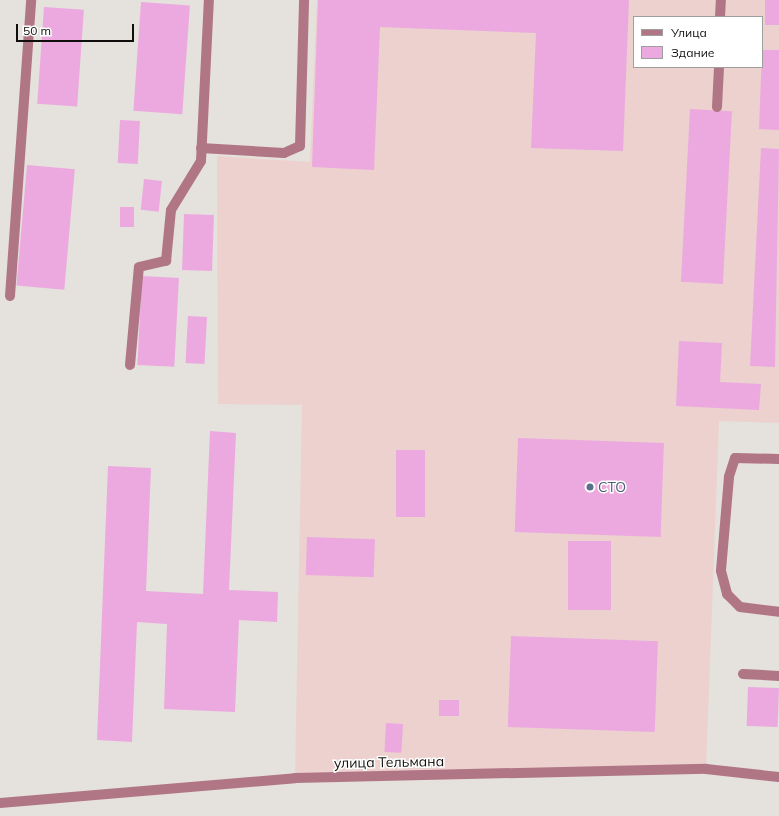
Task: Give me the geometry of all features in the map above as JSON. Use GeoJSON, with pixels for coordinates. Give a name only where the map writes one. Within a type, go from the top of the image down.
{"type":"FeatureCollection","features":[{"type":"Feature","properties":{"kind":"street"},"geometry":{"type":"LineString","coordinates":[[10,296],[31,0]]}},
{"type":"Feature","properties":{"kind":"street"},"geometry":{"type":"LineString","coordinates":[[130,365],[139,267],[166,261],[171,210],[201,160],[209,0]]}},
{"type":"Feature","properties":{"kind":"street"},"geometry":{"type":"LineString","coordinates":[[202,148],[284,153],[300,146],[304,0]]}},
{"type":"Feature","properties":{"kind":"street"},"geometry":{"type":"LineString","coordinates":[[720,16],[721,0]]}},
{"type":"Feature","properties":{"kind":"street"},"geometry":{"type":"LineString","coordinates":[[717,107],[719,68]]}},
{"type":"Feature","properties":{"kind":"street"},"geometry":{"type":"LineString","coordinates":[[779,459],[734,458],[729,477],[721,571],[727,594],[740,607],[779,612]]}},
{"type":"Feature","properties":{"kind":"street"},"geometry":{"type":"LineString","coordinates":[[743,674],[779,676]]}},
{"type":"Feature","properties":{"kind":"street","name":"улица Тельмана"},"geometry":{"type":"LineString","coordinates":[[0,803],[295,778],[706,769],[779,777]]}},
{"type":"Feature","properties":{"kind":"shaded area"},"geometry":{"type":"Polygon","coordinates":[[[317,0],[779,0],[779,423],[719,421],[706,769],[295,778],[302,405],[218,404],[217,156],[310,162],[317,0]]]}},
{"type":"Feature","properties":{"kind":"building"},"geometry":{"type":"Polygon","coordinates":[[[318,0],[629,0],[623,151],[531,148],[536,33],[380,27],[374,170],[312,167],[318,0]]]}},
{"type":"Feature","properties":{"kind":"building"},"geometry":{"type":"Polygon","coordinates":[[[765,0],[779,0],[779,25],[765,25],[765,0]]]}},
{"type":"Feature","properties":{"kind":"building"},"geometry":{"type":"Polygon","coordinates":[[[141,2],[190,5],[182,114],[133,111],[141,2]]]}},
{"type":"Feature","properties":{"kind":"building"},"geometry":{"type":"Polygon","coordinates":[[[44,7],[84,10],[77,107],[37,104],[44,7]]]}},
{"type":"Feature","properties":{"kind":"building"},"geometry":{"type":"Polygon","coordinates":[[[763,50],[779,50],[779,130],[759,129],[763,50]]]}},
{"type":"Feature","properties":{"kind":"building"},"geometry":{"type":"Polygon","coordinates":[[[690,109],[732,111],[723,284],[681,282],[690,109]]]}},
{"type":"Feature","properties":{"kind":"building"},"geometry":{"type":"Polygon","coordinates":[[[120,120],[140,121],[138,164],[118,163],[120,120]]]}},
{"type":"Feature","properties":{"kind":"building"},"geometry":{"type":"Polygon","coordinates":[[[761,148],[779,149],[775,367],[750,366],[761,148]]]}},
{"type":"Feature","properties":{"kind":"building"},"geometry":{"type":"Polygon","coordinates":[[[27,165],[75,169],[64,290],[16,286],[27,165]]]}},
{"type":"Feature","properties":{"kind":"building"},"geometry":{"type":"Polygon","coordinates":[[[144,179],[162,181],[159,212],[141,210],[144,179]]]}},
{"type":"Feature","properties":{"kind":"building"},"geometry":{"type":"Polygon","coordinates":[[[120,207],[134,207],[134,227],[120,227],[120,207]]]}},
{"type":"Feature","properties":{"kind":"building"},"geometry":{"type":"Polygon","coordinates":[[[184,214],[214,215],[212,271],[182,270],[184,214]]]}},
{"type":"Feature","properties":{"kind":"building"},"geometry":{"type":"Polygon","coordinates":[[[142,276],[179,278],[174,367],[137,365],[142,276]]]}},
{"type":"Feature","properties":{"kind":"building"},"geometry":{"type":"Polygon","coordinates":[[[188,316],[207,317],[205,364],[186,363],[188,316]]]}},
{"type":"Feature","properties":{"kind":"building"},"geometry":{"type":"Polygon","coordinates":[[[679,341],[722,343],[720,382],[761,384],[759,410],[676,406],[679,341]]]}},
{"type":"Feature","properties":{"kind":"building"},"geometry":{"type":"Polygon","coordinates":[[[210,431],[236,433],[229,590],[278,592],[277,622],[239,620],[235,712],[164,709],[167,624],[137,622],[132,742],[97,740],[108,466],[151,468],[146,591],[203,594],[210,431]]]}},
{"type":"Feature","properties":{"kind":"building","name":"СТО"},"geometry":{"type":"Polygon","coordinates":[[[518,438],[664,443],[661,537],[515,532],[518,438]]]}},
{"type":"Feature","properties":{"kind":"building"},"geometry":{"type":"Polygon","coordinates":[[[396,450],[425,450],[425,517],[396,517],[396,450]]]}},
{"type":"Feature","properties":{"kind":"building"},"geometry":{"type":"Polygon","coordinates":[[[307,537],[375,539],[374,577],[306,575],[307,537]]]}},
{"type":"Feature","properties":{"kind":"building"},"geometry":{"type":"Polygon","coordinates":[[[568,541],[611,541],[611,610],[568,610],[568,541]]]}},
{"type":"Feature","properties":{"kind":"building"},"geometry":{"type":"Polygon","coordinates":[[[511,636],[658,641],[655,732],[508,727],[511,636]]]}},
{"type":"Feature","properties":{"kind":"building"},"geometry":{"type":"Polygon","coordinates":[[[748,687],[779,688],[778,727],[747,726],[748,687]]]}},
{"type":"Feature","properties":{"kind":"building"},"geometry":{"type":"Polygon","coordinates":[[[439,700],[459,700],[459,716],[439,716],[439,700]]]}},
{"type":"Feature","properties":{"kind":"building"},"geometry":{"type":"Polygon","coordinates":[[[386,723],[403,724],[401,753],[384,752],[386,723]]]}},
{"type":"Feature","properties":{"kind":"place","name":"СТО"},"geometry":{"type":"Point","coordinates":[590,487]}}]}
